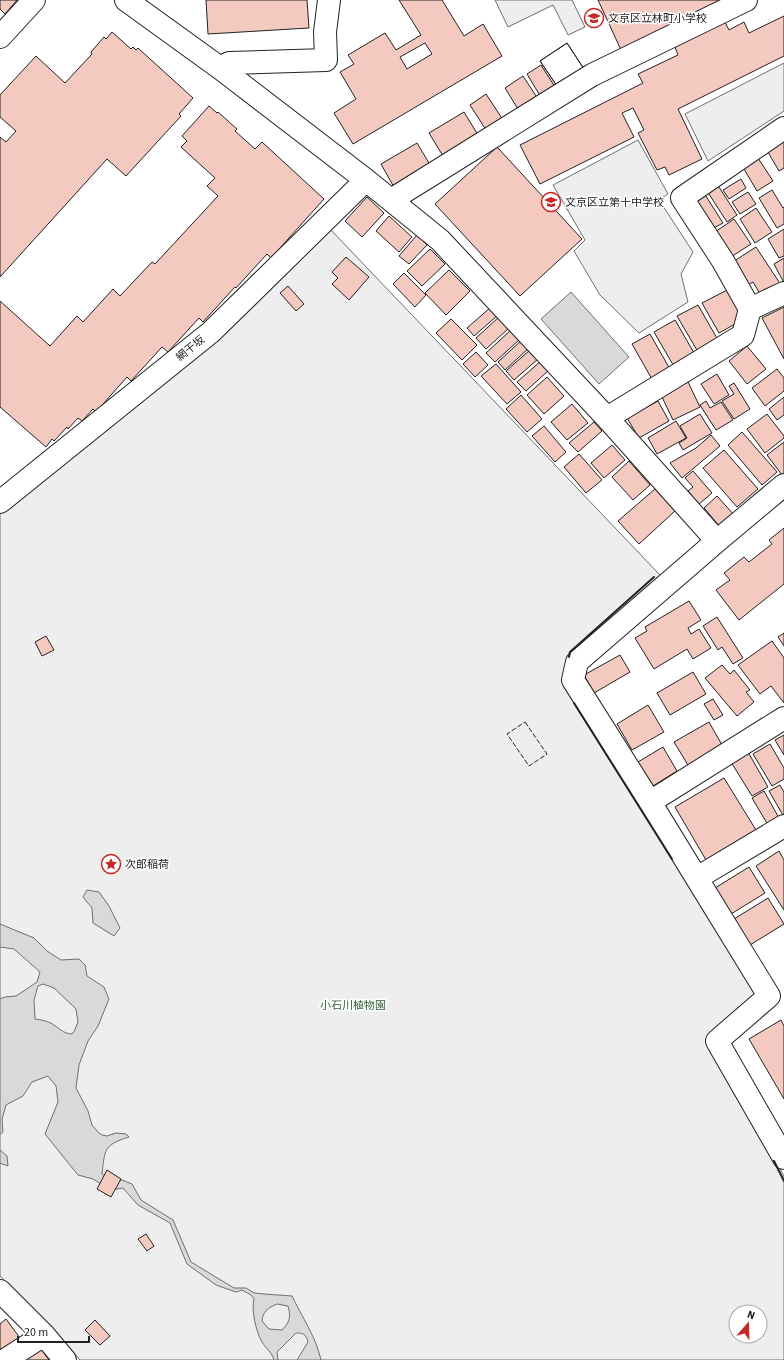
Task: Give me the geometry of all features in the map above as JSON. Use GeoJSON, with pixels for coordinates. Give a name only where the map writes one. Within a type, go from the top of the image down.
{"type":"FeatureCollection","features":[{"type":"Feature","properties":{"kind":"street"},"geometry":{"type":"LineString","coordinates":[[0,37],[34,0]]}},
{"type":"Feature","properties":{"kind":"street"},"geometry":{"type":"LineString","coordinates":[[126,0],[220,68],[366,180],[440,240],[607,418],[717,541]]}},
{"type":"Feature","properties":{"kind":"street"},"geometry":{"type":"LineString","coordinates":[[220,68],[229,63],[326,60],[325,32],[329,0]]}},
{"type":"Feature","properties":{"kind":"street"},"geometry":{"type":"LineString","coordinates":[[391,200],[592,75],[746,0]]}},
{"type":"Feature","properties":{"kind":"street"},"geometry":{"type":"LineString","coordinates":[[607,418],[743,335],[750,309],[724,261],[682,198],[784,128]]}},
{"type":"Feature","properties":{"kind":"street","name":"網干坂"},"geometry":{"type":"LineString","coordinates":[[0,502],[211,332],[366,180]]}},
{"type":"Feature","properties":{"kind":"street"},"geometry":{"type":"LineString","coordinates":[[750,309],[784,293]]}},
{"type":"Feature","properties":{"kind":"street"},"geometry":{"type":"LineString","coordinates":[[784,485],[577,662],[573,680],[769,996],[717,1042],[784,1158]]}},
{"type":"Feature","properties":{"kind":"street"},"geometry":{"type":"LineString","coordinates":[[650,802],[784,718]]}},
{"type":"Feature","properties":{"kind":"street"},"geometry":{"type":"LineString","coordinates":[[697,878],[784,826]]}},
{"type":"Feature","properties":{"kind":"street"},"geometry":{"type":"LineString","coordinates":[[0,1291],[44,1335],[65,1360]]}},
{"type":"Feature","properties":{"kind":"street"},"geometry":{"type":"LineString","coordinates":[[5,1360],[44,1335]]}},
{"type":"Feature","properties":{"kind":"green space"},"geometry":{"type":"Polygon","coordinates":[[[495,0],[572,0],[585,27],[568,35],[553,5],[508,27],[495,0]]]}},
{"type":"Feature","properties":{"kind":"green space"},"geometry":{"type":"Polygon","coordinates":[[[784,63],[784,111],[708,161],[685,114],[784,63]]]}},
{"type":"Feature","properties":{"kind":"green space"},"geometry":{"type":"Polygon","coordinates":[[[638,140],[668,194],[659,200],[693,252],[681,274],[688,302],[639,333],[600,295],[574,251],[585,240],[553,185],[638,140]]]}},
{"type":"Feature","properties":{"kind":"green space","name":"小石川植物園"},"geometry":{"type":"Polygon","coordinates":[[[330,229],[660,575],[572,654],[566,684],[761,996],[710,1040],[784,1176],[784,1360],[80,1360],[52,1328],[0,1276],[0,512],[107,423],[224,335],[330,229]]]}},
{"type":"Feature","properties":{"kind":"shaded area"},"geometry":{"type":"Polygon","coordinates":[[[571,292],[629,357],[599,384],[541,319],[571,292]]]}},
{"type":"Feature","properties":{"kind":"shaded area"},"geometry":{"type":"Polygon","coordinates":[[[87,890],[99,892],[109,906],[120,928],[114,936],[93,923],[92,908],[83,897],[87,890]]]}},
{"type":"Feature","properties":{"kind":"shaded area"},"geometry":{"type":"Polygon","coordinates":[[[0,924],[34,938],[47,951],[61,960],[79,959],[85,965],[87,976],[104,987],[109,999],[98,1026],[88,1041],[79,1065],[76,1088],[88,1111],[92,1125],[99,1133],[107,1136],[116,1133],[126,1134],[129,1137],[114,1143],[107,1150],[102,1174],[114,1182],[122,1180],[132,1184],[141,1200],[173,1220],[191,1262],[234,1288],[246,1288],[254,1293],[292,1296],[312,1335],[321,1360],[297,1360],[308,1342],[304,1334],[296,1333],[277,1352],[278,1360],[274,1360],[262,1342],[258,1332],[254,1314],[254,1299],[251,1295],[242,1290],[236,1292],[216,1285],[187,1264],[170,1223],[138,1205],[123,1188],[111,1190],[93,1179],[78,1175],[45,1134],[58,1102],[56,1086],[48,1076],[32,1082],[23,1096],[6,1105],[2,1119],[3,1132],[0,1134],[0,999],[16,996],[37,982],[40,972],[14,949],[0,947],[0,924]],[[43,984],[38,986],[34,1000],[35,1019],[50,1023],[64,1032],[71,1034],[74,1032],[78,1022],[76,1009],[54,988],[43,984]],[[277,1304],[266,1310],[262,1321],[269,1329],[282,1330],[289,1319],[289,1310],[288,1306],[277,1304]]]}},
{"type":"Feature","properties":{"kind":"shaded area"},"geometry":{"type":"Polygon","coordinates":[[[0,1150],[7,1156],[8,1166],[0,1163],[0,1150]]]}},
{"type":"Feature","properties":{"kind":"building"},"geometry":{"type":"Polygon","coordinates":[[[0,0],[17,0],[5,14],[0,9],[0,0]]]}},
{"type":"Feature","properties":{"kind":"building"},"geometry":{"type":"Polygon","coordinates":[[[206,0],[307,0],[309,28],[208,34],[206,0]]]}},
{"type":"Feature","properties":{"kind":"building"},"geometry":{"type":"Polygon","coordinates":[[[399,0],[442,0],[464,36],[483,24],[502,56],[353,144],[334,113],[356,99],[340,72],[354,64],[348,55],[385,33],[396,50],[421,35],[399,0]],[[425,43],[400,57],[407,69],[432,54],[425,43]]]}},
{"type":"Feature","properties":{"kind":"building"},"geometry":{"type":"Polygon","coordinates":[[[598,0],[729,0],[621,50],[598,0]]]}},
{"type":"Feature","properties":{"kind":"building"},"geometry":{"type":"Polygon","coordinates":[[[784,16],[784,56],[678,109],[702,159],[669,175],[665,167],[657,170],[638,133],[644,130],[633,108],[622,113],[634,137],[540,184],[520,145],[643,83],[638,74],[678,55],[675,47],[725,22],[729,30],[744,22],[749,33],[784,16]]]}},
{"type":"Feature","properties":{"kind":"building"},"geometry":{"type":"Polygon","coordinates":[[[112,32],[131,49],[133,47],[136,50],[138,48],[193,98],[179,114],[181,116],[126,176],[107,159],[0,277],[0,137],[6,142],[16,131],[0,117],[0,95],[36,56],[65,83],[92,54],[91,52],[104,37],[106,39],[112,32]]]}},
{"type":"Feature","properties":{"kind":"building"},"geometry":{"type":"Polygon","coordinates":[[[567,43],[586,72],[559,89],[540,61],[567,43]]]}},
{"type":"Feature","properties":{"kind":"building"},"geometry":{"type":"Polygon","coordinates":[[[567,43],[586,72],[559,89],[540,61],[567,43]]]}},
{"type":"Feature","properties":{"kind":"building"},"geometry":{"type":"Polygon","coordinates":[[[541,65],[557,90],[542,99],[527,74],[541,65]]]}},
{"type":"Feature","properties":{"kind":"building"},"geometry":{"type":"Polygon","coordinates":[[[523,76],[540,102],[521,114],[505,88],[523,76]]]}},
{"type":"Feature","properties":{"kind":"building"},"geometry":{"type":"Polygon","coordinates":[[[486,94],[505,123],[488,133],[470,105],[486,94]]]}},
{"type":"Feature","properties":{"kind":"building"},"geometry":{"type":"Polygon","coordinates":[[[209,106],[237,129],[235,131],[255,149],[262,142],[324,199],[271,258],[267,254],[203,322],[199,318],[168,352],[162,347],[131,381],[127,377],[96,412],[93,409],[82,421],[78,418],[54,441],[52,439],[46,447],[0,407],[0,301],[50,346],[77,316],[83,322],[113,289],[120,296],[152,262],[155,264],[218,196],[207,186],[215,178],[181,147],[187,141],[182,136],[209,106]]]}},
{"type":"Feature","properties":{"kind":"building"},"geometry":{"type":"Polygon","coordinates":[[[464,112],[478,135],[443,156],[429,133],[464,112]]]}},
{"type":"Feature","properties":{"kind":"building"},"geometry":{"type":"Polygon","coordinates":[[[781,137],[784,142],[784,168],[779,171],[765,147],[781,137]]]}},
{"type":"Feature","properties":{"kind":"building"},"geometry":{"type":"Polygon","coordinates":[[[417,143],[432,168],[395,189],[381,164],[417,143]]]}},
{"type":"Feature","properties":{"kind":"building"},"geometry":{"type":"Polygon","coordinates":[[[497,147],[582,239],[520,296],[435,204],[497,147]]]}},
{"type":"Feature","properties":{"kind":"building"},"geometry":{"type":"Polygon","coordinates":[[[756,155],[773,181],[757,191],[741,164],[756,155]]]}},
{"type":"Feature","properties":{"kind":"building"},"geometry":{"type":"Polygon","coordinates":[[[741,179],[746,188],[729,199],[723,190],[741,179]]]}},
{"type":"Feature","properties":{"kind":"building"},"geometry":{"type":"Polygon","coordinates":[[[717,184],[737,215],[727,222],[707,191],[717,184]]]}},
{"type":"Feature","properties":{"kind":"building"},"geometry":{"type":"Polygon","coordinates":[[[772,190],[783,208],[784,207],[784,224],[777,228],[759,198],[772,190]]]}},
{"type":"Feature","properties":{"kind":"building"},"geometry":{"type":"Polygon","coordinates":[[[748,192],[756,204],[740,214],[732,202],[748,192]]]}},
{"type":"Feature","properties":{"kind":"building"},"geometry":{"type":"Polygon","coordinates":[[[704,193],[723,223],[712,229],[693,200],[704,193]]]}},
{"type":"Feature","properties":{"kind":"building"},"geometry":{"type":"Polygon","coordinates":[[[367,197],[384,213],[362,237],[345,221],[367,197]]]}},
{"type":"Feature","properties":{"kind":"building"},"geometry":{"type":"Polygon","coordinates":[[[756,208],[772,232],[755,243],[740,219],[756,208]]]}},
{"type":"Feature","properties":{"kind":"building"},"geometry":{"type":"Polygon","coordinates":[[[389,216],[412,237],[399,252],[376,231],[389,216]]]}},
{"type":"Feature","properties":{"kind":"building"},"geometry":{"type":"Polygon","coordinates":[[[734,219],[751,244],[731,257],[715,232],[734,219]]]}},
{"type":"Feature","properties":{"kind":"building"},"geometry":{"type":"Polygon","coordinates":[[[784,229],[784,256],[779,258],[768,239],[784,229]]]}},
{"type":"Feature","properties":{"kind":"building"},"geometry":{"type":"Polygon","coordinates":[[[417,235],[427,245],[409,264],[399,256],[417,235]]]}},
{"type":"Feature","properties":{"kind":"building"},"geometry":{"type":"Polygon","coordinates":[[[756,247],[781,285],[762,297],[753,282],[746,286],[731,263],[756,247]]]}},
{"type":"Feature","properties":{"kind":"building"},"geometry":{"type":"Polygon","coordinates":[[[430,249],[445,264],[422,286],[407,271],[430,249]]]}},
{"type":"Feature","properties":{"kind":"building"},"geometry":{"type":"Polygon","coordinates":[[[346,257],[369,277],[349,300],[332,284],[338,278],[332,272],[346,257]]]}},
{"type":"Feature","properties":{"kind":"building"},"geometry":{"type":"Polygon","coordinates":[[[784,258],[784,283],[774,264],[784,258]]]}},
{"type":"Feature","properties":{"kind":"building"},"geometry":{"type":"Polygon","coordinates":[[[449,270],[470,291],[446,315],[425,293],[449,270]]]}},
{"type":"Feature","properties":{"kind":"building"},"geometry":{"type":"Polygon","coordinates":[[[404,273],[426,295],[415,307],[393,284],[404,273]]]}},
{"type":"Feature","properties":{"kind":"building"},"geometry":{"type":"Polygon","coordinates":[[[288,286],[304,304],[296,311],[280,293],[288,286]]]}},
{"type":"Feature","properties":{"kind":"building"},"geometry":{"type":"Polygon","coordinates":[[[729,289],[746,318],[719,333],[702,303],[729,289]]]}},
{"type":"Feature","properties":{"kind":"building"},"geometry":{"type":"Polygon","coordinates":[[[698,305],[718,340],[698,352],[677,316],[698,305]]]}},
{"type":"Feature","properties":{"kind":"building"},"geometry":{"type":"Polygon","coordinates":[[[491,307],[498,315],[474,336],[467,328],[491,307]]]}},
{"type":"Feature","properties":{"kind":"building"},"geometry":{"type":"Polygon","coordinates":[[[784,307],[784,359],[762,318],[784,307]]]}},
{"type":"Feature","properties":{"kind":"building"},"geometry":{"type":"Polygon","coordinates":[[[499,317],[509,328],[486,349],[476,338],[499,317]]]}},
{"type":"Feature","properties":{"kind":"building"},"geometry":{"type":"Polygon","coordinates":[[[451,319],[477,345],[462,360],[436,333],[451,319]]]}},
{"type":"Feature","properties":{"kind":"building"},"geometry":{"type":"Polygon","coordinates":[[[675,320],[697,358],[676,370],[654,332],[675,320]]]}},
{"type":"Feature","properties":{"kind":"building"},"geometry":{"type":"Polygon","coordinates":[[[511,330],[520,339],[495,362],[486,353],[511,330]]]}},
{"type":"Feature","properties":{"kind":"building"},"geometry":{"type":"Polygon","coordinates":[[[650,334],[671,371],[653,381],[632,344],[650,334]]]}},
{"type":"Feature","properties":{"kind":"building"},"geometry":{"type":"Polygon","coordinates":[[[523,339],[530,347],[505,370],[498,362],[523,339]]]}},
{"type":"Feature","properties":{"kind":"building"},"geometry":{"type":"Polygon","coordinates":[[[747,346],[766,369],[747,384],[729,361],[747,346]]]}},
{"type":"Feature","properties":{"kind":"building"},"geometry":{"type":"Polygon","coordinates":[[[530,350],[538,359],[514,380],[506,371],[530,350]]]}},
{"type":"Feature","properties":{"kind":"building"},"geometry":{"type":"Polygon","coordinates":[[[476,352],[488,365],[475,377],[463,364],[476,352]]]}},
{"type":"Feature","properties":{"kind":"building"},"geometry":{"type":"Polygon","coordinates":[[[541,361],[549,370],[526,391],[517,382],[541,361]]]}},
{"type":"Feature","properties":{"kind":"building"},"geometry":{"type":"Polygon","coordinates":[[[496,364],[521,392],[507,404],[481,376],[496,364]]]}},
{"type":"Feature","properties":{"kind":"building"},"geometry":{"type":"Polygon","coordinates":[[[777,369],[784,378],[784,391],[765,406],[752,388],[777,369]]]}},
{"type":"Feature","properties":{"kind":"building"},"geometry":{"type":"Polygon","coordinates":[[[717,374],[729,395],[714,404],[701,384],[717,374]]]}},
{"type":"Feature","properties":{"kind":"building"},"geometry":{"type":"Polygon","coordinates":[[[547,377],[564,396],[544,414],[527,395],[547,377]]]}},
{"type":"Feature","properties":{"kind":"building"},"geometry":{"type":"Polygon","coordinates":[[[688,382],[700,407],[673,420],[661,395],[688,382]]]}},
{"type":"Feature","properties":{"kind":"building"},"geometry":{"type":"Polygon","coordinates":[[[734,383],[750,409],[734,419],[722,401],[734,394],[729,386],[734,383]]]}},
{"type":"Feature","properties":{"kind":"building"},"geometry":{"type":"Polygon","coordinates":[[[521,395],[542,419],[527,432],[506,409],[521,395]]]}},
{"type":"Feature","properties":{"kind":"building"},"geometry":{"type":"Polygon","coordinates":[[[784,397],[784,415],[777,420],[769,409],[784,397]]]}},
{"type":"Feature","properties":{"kind":"building"},"geometry":{"type":"Polygon","coordinates":[[[658,401],[669,421],[639,438],[627,418],[658,401]]]}},
{"type":"Feature","properties":{"kind":"building"},"geometry":{"type":"Polygon","coordinates":[[[706,401],[710,408],[721,402],[733,420],[716,430],[700,405],[706,401]]]}},
{"type":"Feature","properties":{"kind":"building"},"geometry":{"type":"Polygon","coordinates":[[[572,404],[588,423],[567,440],[551,422],[572,404]]]}},
{"type":"Feature","properties":{"kind":"building"},"geometry":{"type":"Polygon","coordinates":[[[700,414],[712,433],[683,450],[679,443],[687,438],[680,426],[700,414]]]}},
{"type":"Feature","properties":{"kind":"building"},"geometry":{"type":"Polygon","coordinates":[[[767,414],[784,438],[765,453],[747,429],[767,414]]]}},
{"type":"Feature","properties":{"kind":"building"},"geometry":{"type":"Polygon","coordinates":[[[676,421],[686,438],[657,454],[648,438],[676,421]]]}},
{"type":"Feature","properties":{"kind":"building"},"geometry":{"type":"Polygon","coordinates":[[[594,422],[602,431],[578,452],[569,443],[594,422]]]}},
{"type":"Feature","properties":{"kind":"building"},"geometry":{"type":"Polygon","coordinates":[[[544,426],[566,452],[555,462],[532,436],[544,426]]]}},
{"type":"Feature","properties":{"kind":"building"},"geometry":{"type":"Polygon","coordinates":[[[742,432],[777,472],[762,485],[728,445],[742,432]]]}},
{"type":"Feature","properties":{"kind":"building"},"geometry":{"type":"Polygon","coordinates":[[[711,435],[720,446],[682,478],[670,463],[696,448],[711,435]]]}},
{"type":"Feature","properties":{"kind":"building"},"geometry":{"type":"Polygon","coordinates":[[[784,442],[784,474],[782,475],[767,455],[784,442]]]}},
{"type":"Feature","properties":{"kind":"building"},"geometry":{"type":"Polygon","coordinates":[[[612,445],[625,460],[604,478],[591,463],[612,445]]]}},
{"type":"Feature","properties":{"kind":"building"},"geometry":{"type":"Polygon","coordinates":[[[724,450],[758,489],[737,507],[703,468],[724,450]]]}},
{"type":"Feature","properties":{"kind":"building"},"geometry":{"type":"Polygon","coordinates":[[[579,454],[602,480],[586,493],[564,467],[579,454]]]}},
{"type":"Feature","properties":{"kind":"building"},"geometry":{"type":"Polygon","coordinates":[[[629,461],[650,485],[633,500],[612,477],[629,461]]]}},
{"type":"Feature","properties":{"kind":"building"},"geometry":{"type":"Polygon","coordinates":[[[693,471],[712,493],[699,504],[688,491],[693,487],[685,478],[693,471]]]}},
{"type":"Feature","properties":{"kind":"building"},"geometry":{"type":"Polygon","coordinates":[[[655,489],[675,511],[639,544],[618,521],[655,489]]]}},
{"type":"Feature","properties":{"kind":"building"},"geometry":{"type":"Polygon","coordinates":[[[717,496],[735,516],[721,528],[704,508],[717,496]]]}},
{"type":"Feature","properties":{"kind":"building"},"geometry":{"type":"Polygon","coordinates":[[[784,528],[784,584],[739,620],[716,590],[730,580],[724,573],[744,557],[749,562],[772,544],[769,540],[784,528]]]}},
{"type":"Feature","properties":{"kind":"building"},"geometry":{"type":"Polygon","coordinates":[[[689,601],[701,620],[688,628],[691,634],[699,629],[711,648],[693,659],[687,649],[654,669],[635,638],[647,631],[645,627],[689,601]]]}},
{"type":"Feature","properties":{"kind":"building"},"geometry":{"type":"Polygon","coordinates":[[[717,617],[743,658],[733,664],[722,647],[718,650],[703,626],[717,617]]]}},
{"type":"Feature","properties":{"kind":"building"},"geometry":{"type":"Polygon","coordinates":[[[784,633],[784,646],[778,637],[784,633]]]}},
{"type":"Feature","properties":{"kind":"building"},"geometry":{"type":"Polygon","coordinates":[[[46,636],[54,650],[42,656],[35,642],[46,636]]]}},
{"type":"Feature","properties":{"kind":"building"},"geometry":{"type":"Polygon","coordinates":[[[772,641],[784,658],[784,703],[771,686],[760,694],[738,665],[772,641]]]}},
{"type":"Feature","properties":{"kind":"building"},"geometry":{"type":"Polygon","coordinates":[[[620,655],[630,672],[594,693],[584,675],[620,655]]]}},
{"type":"Feature","properties":{"kind":"building"},"geometry":{"type":"Polygon","coordinates":[[[722,665],[730,674],[734,670],[750,690],[746,692],[754,702],[737,716],[705,678],[722,665]]]}},
{"type":"Feature","properties":{"kind":"building"},"geometry":{"type":"Polygon","coordinates":[[[693,672],[706,694],[670,715],[657,693],[693,672]]]}},
{"type":"Feature","properties":{"kind":"building"},"geometry":{"type":"Polygon","coordinates":[[[713,699],[723,715],[714,720],[704,704],[713,699]]]}},
{"type":"Feature","properties":{"kind":"building"},"geometry":{"type":"Polygon","coordinates":[[[648,705],[664,732],[632,750],[617,724],[648,705]]]}},
{"type":"Feature","properties":{"kind":"building"},"geometry":{"type":"Polygon","coordinates":[[[709,722],[722,745],[688,765],[674,742],[709,722]]]}},
{"type":"Feature","properties":{"kind":"building"},"geometry":{"type":"Polygon","coordinates":[[[784,735],[784,755],[775,740],[784,735]]]}},
{"type":"Feature","properties":{"kind":"building"},"geometry":{"type":"Polygon","coordinates":[[[770,744],[784,768],[784,779],[772,786],[753,754],[770,744]]]}},
{"type":"Feature","properties":{"kind":"building"},"geometry":{"type":"Polygon","coordinates":[[[663,747],[677,771],[653,786],[638,762],[663,747]]]}},
{"type":"Feature","properties":{"kind":"building"},"geometry":{"type":"Polygon","coordinates":[[[748,752],[768,787],[752,796],[731,762],[748,752]]]}},
{"type":"Feature","properties":{"kind":"building"},"geometry":{"type":"Polygon","coordinates":[[[724,778],[756,830],[706,860],[675,807],[724,778]]]}},
{"type":"Feature","properties":{"kind":"building"},"geometry":{"type":"Polygon","coordinates":[[[780,785],[784,792],[784,817],[769,791],[780,785]]]}},
{"type":"Feature","properties":{"kind":"building"},"geometry":{"type":"Polygon","coordinates":[[[764,791],[779,818],[768,825],[752,798],[764,791]]]}},
{"type":"Feature","properties":{"kind":"building"},"geometry":{"type":"Polygon","coordinates":[[[779,851],[784,860],[784,910],[756,866],[779,851]]]}},
{"type":"Feature","properties":{"kind":"building"},"geometry":{"type":"Polygon","coordinates":[[[749,867],[765,893],[731,914],[715,888],[749,867]]]}},
{"type":"Feature","properties":{"kind":"building"},"geometry":{"type":"Polygon","coordinates":[[[768,898],[784,924],[750,945],[734,919],[768,898]]]}},
{"type":"Feature","properties":{"kind":"building"},"geometry":{"type":"Polygon","coordinates":[[[781,1020],[784,1026],[784,1099],[749,1039],[781,1020]]]}},
{"type":"Feature","properties":{"kind":"building"},"geometry":{"type":"Polygon","coordinates":[[[107,1170],[121,1179],[111,1197],[97,1189],[107,1170]]]}},
{"type":"Feature","properties":{"kind":"building"},"geometry":{"type":"Polygon","coordinates":[[[146,1234],[154,1246],[147,1251],[138,1239],[146,1234]]]}},
{"type":"Feature","properties":{"kind":"building"},"geometry":{"type":"Polygon","coordinates":[[[6,1319],[20,1338],[0,1352],[0,1324],[6,1319]]]}},
{"type":"Feature","properties":{"kind":"building"},"geometry":{"type":"Polygon","coordinates":[[[95,1320],[110,1336],[100,1345],[85,1330],[95,1320]]]}},
{"type":"Feature","properties":{"kind":"building"},"geometry":{"type":"Polygon","coordinates":[[[41,1349],[49,1360],[25,1360],[41,1349]]]}},
{"type":"Feature","properties":{"kind":"fence"},"geometry":{"type":"LineString","coordinates":[[525,722],[547,754],[529,766],[507,734],[525,722]]}},
{"type":"Feature","properties":{"kind":"wall"},"geometry":{"type":"LineString","coordinates":[[569,657],[570,652],[654,577]]}},
{"type":"Feature","properties":{"kind":"wall"},"geometry":{"type":"LineString","coordinates":[[574,703],[672,859]]}},
{"type":"Feature","properties":{"kind":"wall"},"geometry":{"type":"LineString","coordinates":[[774,1161],[784,1181]]}},
{"type":"Feature","properties":{"kind":"place","name":"文京区立林町小学校"},"geometry":{"type":"Point","coordinates":[594,18]}},
{"type":"Feature","properties":{"kind":"place","name":"文京区立第十中学校"},"geometry":{"type":"Point","coordinates":[551,202]}},
{"type":"Feature","properties":{"kind":"place","name":"次郎稲荷"},"geometry":{"type":"Point","coordinates":[111,864]}}]}
